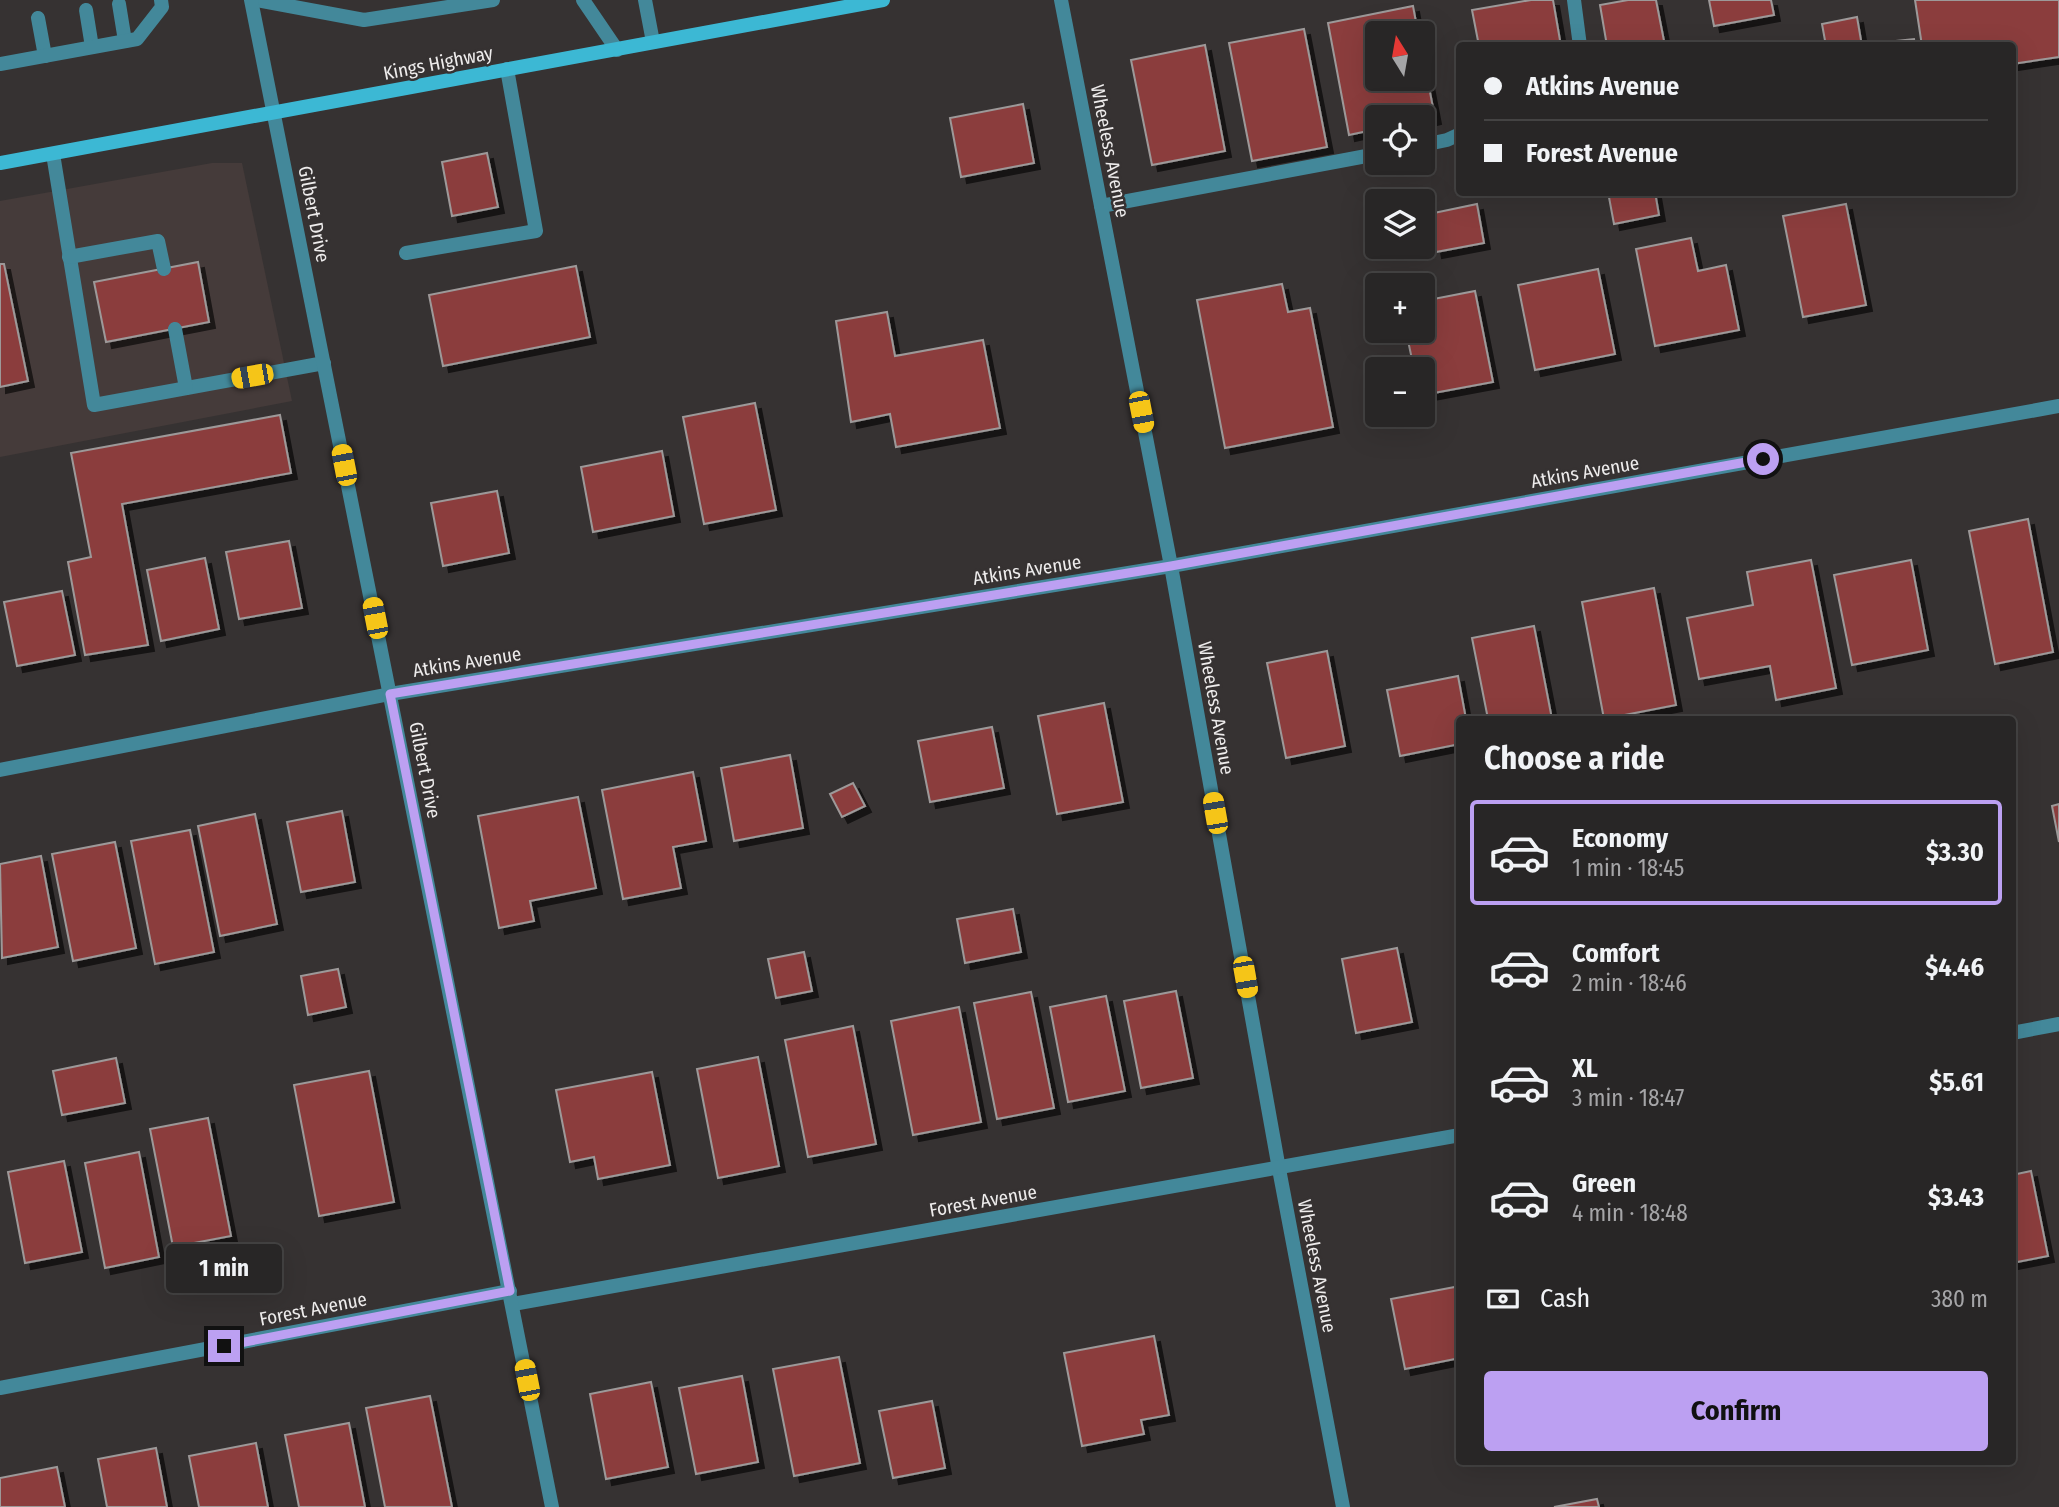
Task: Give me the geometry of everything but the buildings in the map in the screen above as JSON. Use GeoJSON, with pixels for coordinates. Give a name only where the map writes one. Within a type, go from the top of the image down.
{"type":"FeatureCollection","features":[{"type":"Feature","properties":{"kind":"main road","name":"Kings Highway"},"geometry":{"type":"LineString","coordinates":[[0,163],[883,0]]}},
{"type":"Feature","properties":{"kind":"street"},"geometry":{"type":"LineString","coordinates":[[1,60],[45,56],[137,39],[162,7],[161,0]]}},
{"type":"Feature","properties":{"kind":"street","name":"Gilbert Drive"},"geometry":{"type":"LineString","coordinates":[[251,0],[552,1507]]}},
{"type":"Feature","properties":{"kind":"street"},"geometry":{"type":"LineString","coordinates":[[257,0],[364,20],[493,0]]}},
{"type":"Feature","properties":{"kind":"street"},"geometry":{"type":"LineString","coordinates":[[583,0],[617,50]]}},
{"type":"Feature","properties":{"kind":"street"},"geometry":{"type":"LineString","coordinates":[[645,0],[653,42]]}},
{"type":"Feature","properties":{"kind":"street","name":"Wheeless Avenue"},"geometry":{"type":"LineString","coordinates":[[1061,0],[1171,566],[1279,1169],[1343,1507]]}},
{"type":"Feature","properties":{"kind":"street"},"geometry":{"type":"LineString","coordinates":[[1574,0],[1579,42]]}},
{"type":"Feature","properties":{"kind":"street"},"geometry":{"type":"LineString","coordinates":[[119,4],[125,41]]}},
{"type":"Feature","properties":{"kind":"street"},"geometry":{"type":"LineString","coordinates":[[86,10],[92,47]]}},
{"type":"Feature","properties":{"kind":"street"},"geometry":{"type":"LineString","coordinates":[[38,18],[45,56]]}},
{"type":"Feature","properties":{"kind":"street"},"geometry":{"type":"LineString","coordinates":[[406,253],[536,231],[508,69]]}},
{"type":"Feature","properties":{"kind":"street"},"geometry":{"type":"LineString","coordinates":[[1435,142],[1456,136]]}},
{"type":"Feature","properties":{"kind":"street"},"geometry":{"type":"LineString","coordinates":[[53,154],[94,405],[324,363]]}},
{"type":"Feature","properties":{"kind":"street"},"geometry":{"type":"LineString","coordinates":[[1101,206],[1365,156]]}},
{"type":"Feature","properties":{"kind":"street"},"geometry":{"type":"LineString","coordinates":[[69,257],[158,240],[164,269]]}},
{"type":"Feature","properties":{"kind":"street"},"geometry":{"type":"LineString","coordinates":[[175,329],[186,388]]}},
{"type":"Feature","properties":{"kind":"street","name":"Atkins Avenue"},"geometry":{"type":"LineString","coordinates":[[0,770],[390,694],[1171,566],[2059,406]]}},
{"type":"Feature","properties":{"kind":"street"},"geometry":{"type":"LineString","coordinates":[[2016,1031],[2059,1024]]}},
{"type":"Feature","properties":{"kind":"street","name":"Forest Avenue"},"geometry":{"type":"LineString","coordinates":[[0,1388],[511,1297],[1279,1169],[1456,1136]]}},
{"type":"Feature","properties":{"kind":"shaded area"},"geometry":{"type":"Polygon","coordinates":[[[212,163],[242,163],[292,401],[0,457],[0,201],[212,163]]]}},
{"type":"Feature","properties":{"kind":"route"},"geometry":{"type":"LineString","coordinates":[[224,1346],[510,1291],[390,694],[1171,566],[1763,459]]}}]}
